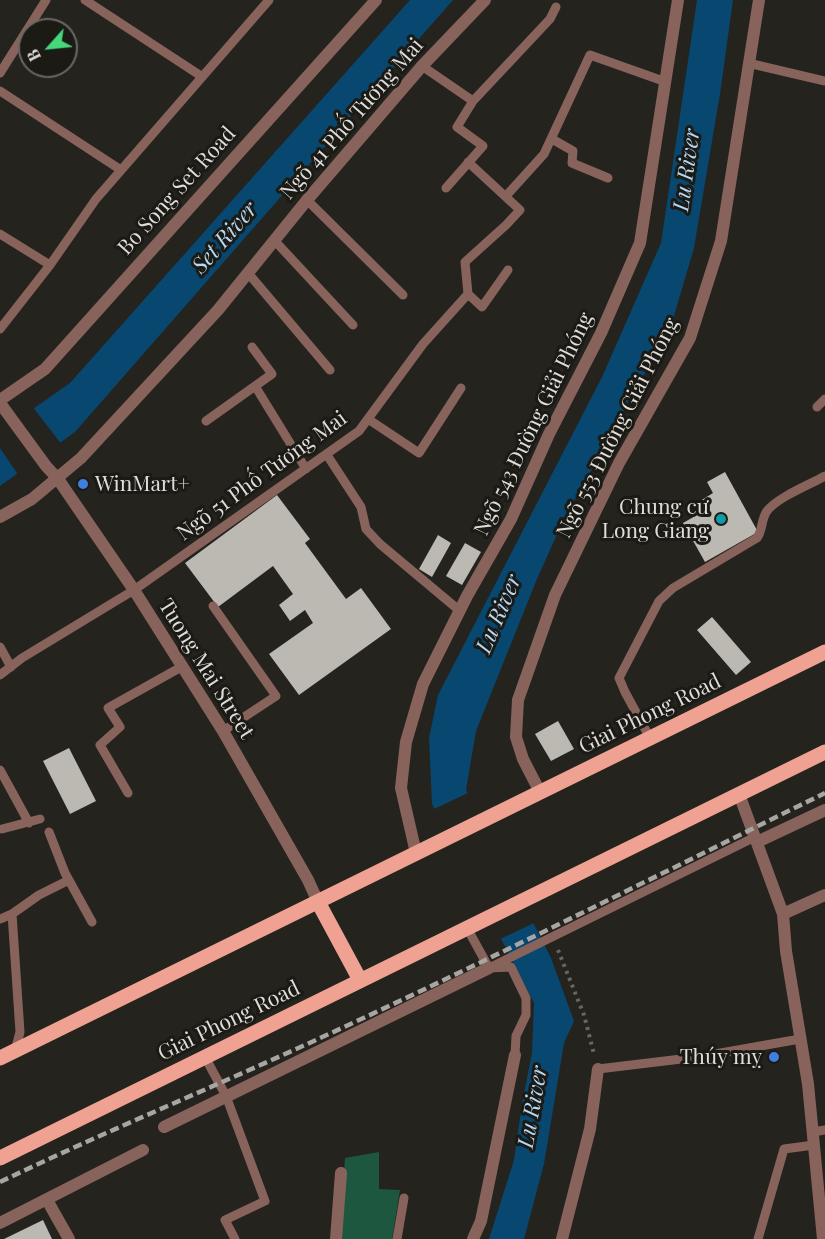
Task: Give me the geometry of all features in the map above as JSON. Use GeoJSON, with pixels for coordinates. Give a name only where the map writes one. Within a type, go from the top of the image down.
{"type":"FeatureCollection","features":[{"type":"Feature","properties":{"kind":"main road","name":"Giai Phong Road"},"geometry":{"type":"LineString","coordinates":[[416,853],[825,652]]}},
{"type":"Feature","properties":{"kind":"main road"},"geometry":{"type":"LineString","coordinates":[[739,794],[825,752]]}},
{"type":"Feature","properties":{"kind":"main road","name":"Giai Phong Road"},"geometry":{"type":"LineString","coordinates":[[0,1158],[739,794]]}},
{"type":"Feature","properties":{"kind":"main road"},"geometry":{"type":"LineString","coordinates":[[0,1058],[7,1050],[416,853]]}},
{"type":"Feature","properties":{"kind":"main road"},"geometry":{"type":"LineString","coordinates":[[318,902],[360,980]]}},
{"type":"Feature","properties":{"kind":"street","name":"Bo Song Set Road"},"geometry":{"type":"LineString","coordinates":[[0,401],[45,369],[376,0]]}},
{"type":"Feature","properties":{"kind":"street","name":"Ngõ 41 Phố Tương Mai"},"geometry":{"type":"LineString","coordinates":[[0,517],[32,499],[81,458],[218,310],[307,200],[422,66],[485,0]]}},
{"type":"Feature","properties":{"kind":"street","name":"Ngõ 543 Đường Giải Phóng"},"geometry":{"type":"LineString","coordinates":[[416,853],[401,788],[406,742],[423,684],[460,610],[511,519],[549,434],[602,333],[640,243],[678,0]]}},
{"type":"Feature","properties":{"kind":"street","name":"Ngõ 553 Đường Giải Phóng"},"geometry":{"type":"LineString","coordinates":[[540,792],[523,759],[516,736],[518,700],[555,595],[619,463],[690,338],[722,241],[759,0]]}},
{"type":"Feature","properties":{"kind":"street","name":"Tuong Mai Street"},"geometry":{"type":"LineString","coordinates":[[0,401],[7,414],[58,479],[183,666],[223,731],[318,902]]}},
{"type":"Feature","properties":{"kind":"street"},"geometry":{"type":"LineString","coordinates":[[739,794],[783,914],[786,951],[817,1136],[823,1239]]}},
{"type":"Feature","properties":{"kind":"street"},"geometry":{"type":"LineString","coordinates":[[756,839],[825,810]]}},
{"type":"Feature","properties":{"kind":"street"},"geometry":{"type":"LineString","coordinates":[[783,914],[825,895]]}},
{"type":"Feature","properties":{"kind":"street"},"geometry":{"type":"LineString","coordinates":[[164,1127],[489,968]]}},
{"type":"Feature","properties":{"kind":"street"},"geometry":{"type":"LineString","coordinates":[[473,1239],[481,1221],[515,1055]]}},
{"type":"Feature","properties":{"kind":"street"},"geometry":{"type":"LineString","coordinates":[[562,1239],[590,1129],[597,1069]]}},
{"type":"Feature","properties":{"kind":"street"},"geometry":{"type":"LineString","coordinates":[[0,1223],[143,1150]]}},
{"type":"Feature","properties":{"kind":"street"},"geometry":{"type":"LineString","coordinates":[[336,1239],[341,1173]]}},
{"type":"Feature","properties":{"kind":"street"},"geometry":{"type":"LineString","coordinates":[[47,1200],[69,1239]]}},
{"type":"Feature","properties":{"kind":"lane"},"geometry":{"type":"LineString","coordinates":[[0,73],[46,0]]}},
{"type":"Feature","properties":{"kind":"lane"},"geometry":{"type":"LineString","coordinates":[[85,0],[201,76]]}},
{"type":"Feature","properties":{"kind":"lane"},"geometry":{"type":"LineString","coordinates":[[0,329],[50,265],[96,199],[268,0]]}},
{"type":"Feature","properties":{"kind":"lane"},"geometry":{"type":"LineString","coordinates":[[446,188],[483,146],[457,127],[473,101],[550,19],[556,7]]}},
{"type":"Feature","properties":{"kind":"lane"},"geometry":{"type":"LineString","coordinates":[[506,196],[544,154],[590,55],[666,82]]}},
{"type":"Feature","properties":{"kind":"lane"},"geometry":{"type":"LineString","coordinates":[[748,63],[825,81]]}},
{"type":"Feature","properties":{"kind":"lane"},"geometry":{"type":"LineString","coordinates":[[422,66],[473,101]]}},
{"type":"Feature","properties":{"kind":"lane"},"geometry":{"type":"LineString","coordinates":[[0,91],[121,170]]}},
{"type":"Feature","properties":{"kind":"lane"},"geometry":{"type":"LineString","coordinates":[[552,140],[573,151],[572,163],[608,178]]}},
{"type":"Feature","properties":{"kind":"lane"},"geometry":{"type":"LineString","coordinates":[[468,162],[519,210],[465,262],[468,294],[482,308],[508,270]]}},
{"type":"Feature","properties":{"kind":"lane"},"geometry":{"type":"LineString","coordinates":[[307,200],[403,295]]}},
{"type":"Feature","properties":{"kind":"lane"},"geometry":{"type":"LineString","coordinates":[[0,234],[50,265]]}},
{"type":"Feature","properties":{"kind":"lane"},"geometry":{"type":"LineString","coordinates":[[274,240],[353,325]]}},
{"type":"Feature","properties":{"kind":"lane"},"geometry":{"type":"LineString","coordinates":[[248,273],[330,370]]}},
{"type":"Feature","properties":{"kind":"lane","name":"Ngõ 51 Phố Tương Mai"},"geometry":{"type":"LineString","coordinates":[[0,675],[134,590],[359,431],[423,344],[468,294]]}},
{"type":"Feature","properties":{"kind":"lane"},"geometry":{"type":"LineString","coordinates":[[206,421],[272,374],[252,347]]}},
{"type":"Feature","properties":{"kind":"lane"},"geometry":{"type":"LineString","coordinates":[[255,386],[306,469]]}},
{"type":"Feature","properties":{"kind":"lane"},"geometry":{"type":"LineString","coordinates":[[368,419],[419,453],[460,388]]}},
{"type":"Feature","properties":{"kind":"lane"},"geometry":{"type":"LineString","coordinates":[[817,407],[825,399]]}},
{"type":"Feature","properties":{"kind":"lane"},"geometry":{"type":"LineString","coordinates":[[327,455],[361,507],[366,529],[380,544],[460,610]]}},
{"type":"Feature","properties":{"kind":"lane"},"geometry":{"type":"LineString","coordinates":[[650,738],[619,678],[659,600],[673,588],[757,538],[763,517],[774,504],[825,476]]}},
{"type":"Feature","properties":{"kind":"lane"},"geometry":{"type":"LineString","coordinates":[[213,606],[276,696],[223,731]]}},
{"type":"Feature","properties":{"kind":"lane"},"geometry":{"type":"LineString","coordinates":[[0,647],[11,667]]}},
{"type":"Feature","properties":{"kind":"lane"},"geometry":{"type":"LineString","coordinates":[[128,793],[100,745],[120,728],[108,708],[183,666]]}},
{"type":"Feature","properties":{"kind":"lane"},"geometry":{"type":"LineString","coordinates":[[0,770],[29,823]]}},
{"type":"Feature","properties":{"kind":"lane"},"geometry":{"type":"LineString","coordinates":[[2,829],[40,819]]}},
{"type":"Feature","properties":{"kind":"lane"},"geometry":{"type":"LineString","coordinates":[[50,832],[69,880],[92,922]]}},
{"type":"Feature","properties":{"kind":"lane"},"geometry":{"type":"LineString","coordinates":[[489,968],[756,839]]}},
{"type":"Feature","properties":{"kind":"lane"},"geometry":{"type":"LineString","coordinates":[[0,919],[69,880]]}},
{"type":"Feature","properties":{"kind":"lane"},"geometry":{"type":"LineString","coordinates":[[7,1050],[20,1032],[12,914]]}},
{"type":"Feature","properties":{"kind":"lane"},"geometry":{"type":"LineString","coordinates":[[472,926],[489,968]]}},
{"type":"Feature","properties":{"kind":"lane"},"geometry":{"type":"LineString","coordinates":[[489,968],[511,967],[526,998],[526,1015],[516,1036],[515,1055]]}},
{"type":"Feature","properties":{"kind":"lane"},"geometry":{"type":"LineString","coordinates":[[597,1069],[698,1057],[800,1039]]}},
{"type":"Feature","properties":{"kind":"lane"},"geometry":{"type":"LineString","coordinates":[[205,1057],[226,1096],[265,1201],[225,1220],[235,1239]]}},
{"type":"Feature","properties":{"kind":"lane"},"geometry":{"type":"LineString","coordinates":[[758,1239],[784,1149],[817,1136]]}},
{"type":"Feature","properties":{"kind":"lane"},"geometry":{"type":"LineString","coordinates":[[397,1239],[404,1198]]}},
{"type":"Feature","properties":{"kind":"path"},"geometry":{"type":"LineString","coordinates":[[552,938],[584,1015],[597,1069]]}},
{"type":"Feature","properties":{"kind":"green space"},"geometry":{"type":"Polygon","coordinates":[[[379,1152],[379,1189],[400,1190],[392,1239],[339,1239],[345,1158],[379,1152]]]}},
{"type":"Feature","properties":{"kind":"water","name":"Set River"},"geometry":{"type":"Polygon","coordinates":[[[410,0],[453,0],[75,432],[0,486],[0,432],[70,383],[410,0]]]}},
{"type":"Feature","properties":{"kind":"water","name":"Lu River"},"geometry":{"type":"Polygon","coordinates":[[[697,0],[733,0],[694,248],[671,326],[563,521],[537,579],[476,731],[466,790],[551,958],[574,1021],[564,1043],[544,1164],[524,1239],[489,1239],[514,1160],[532,1053],[534,1003],[432,804],[429,738],[438,695],[602,377],[661,243],[697,0]]]}},
{"type":"Feature","properties":{"kind":"pier"},"geometry":{"type":"Polygon","coordinates":[[[32,406],[62,445],[19,476],[0,448],[0,428],[32,406]]]}},
{"type":"Feature","properties":{"kind":"pier"},"geometry":{"type":"Polygon","coordinates":[[[470,792],[536,922],[498,940],[432,810],[470,792]]]}},
{"type":"Feature","properties":{"kind":"building","name":"Chung cư Long Giang"},"geometry":{"type":"Polygon","coordinates":[[[725,472],[758,532],[705,562],[683,523],[697,515],[692,506],[713,493],[707,482],[725,472]]]}},
{"type":"Feature","properties":{"kind":"building"},"geometry":{"type":"Polygon","coordinates":[[[277,495],[310,539],[305,543],[346,599],[361,588],[391,629],[299,695],[269,654],[313,623],[305,610],[290,621],[279,605],[293,594],[273,566],[218,607],[185,563],[277,495]]]}},
{"type":"Feature","properties":{"kind":"building"},"geometry":{"type":"Polygon","coordinates":[[[438,535],[451,543],[432,577],[419,569],[438,535]]]}},
{"type":"Feature","properties":{"kind":"building"},"geometry":{"type":"Polygon","coordinates":[[[465,543],[481,552],[462,585],[446,576],[465,543]]]}},
{"type":"Feature","properties":{"kind":"building"},"geometry":{"type":"Polygon","coordinates":[[[712,617],[751,662],[736,675],[697,630],[712,617]]]}},
{"type":"Feature","properties":{"kind":"building"},"geometry":{"type":"Polygon","coordinates":[[[558,721],[574,749],[551,761],[535,734],[558,721]]]}},
{"type":"Feature","properties":{"kind":"building"},"geometry":{"type":"Polygon","coordinates":[[[69,748],[96,801],[70,814],[43,761],[69,748]]]}},
{"type":"Feature","properties":{"kind":"building"},"geometry":{"type":"Polygon","coordinates":[[[43,1220],[52,1239],[4,1239],[43,1220]]]}},
{"type":"Feature","properties":{"kind":"railway"},"geometry":{"type":"LineString","coordinates":[[0,1182],[370,1015],[825,793]]}},
{"type":"Feature","properties":{"kind":"place","name":"WinMart+"},"geometry":{"type":"Point","coordinates":[83,484]}},
{"type":"Feature","properties":{"kind":"place","name":"Chung cư Long Giang"},"geometry":{"type":"Point","coordinates":[721,519]}},
{"type":"Feature","properties":{"kind":"place","name":"Thúy mỵ"},"geometry":{"type":"Point","coordinates":[774,1057]}}]}
